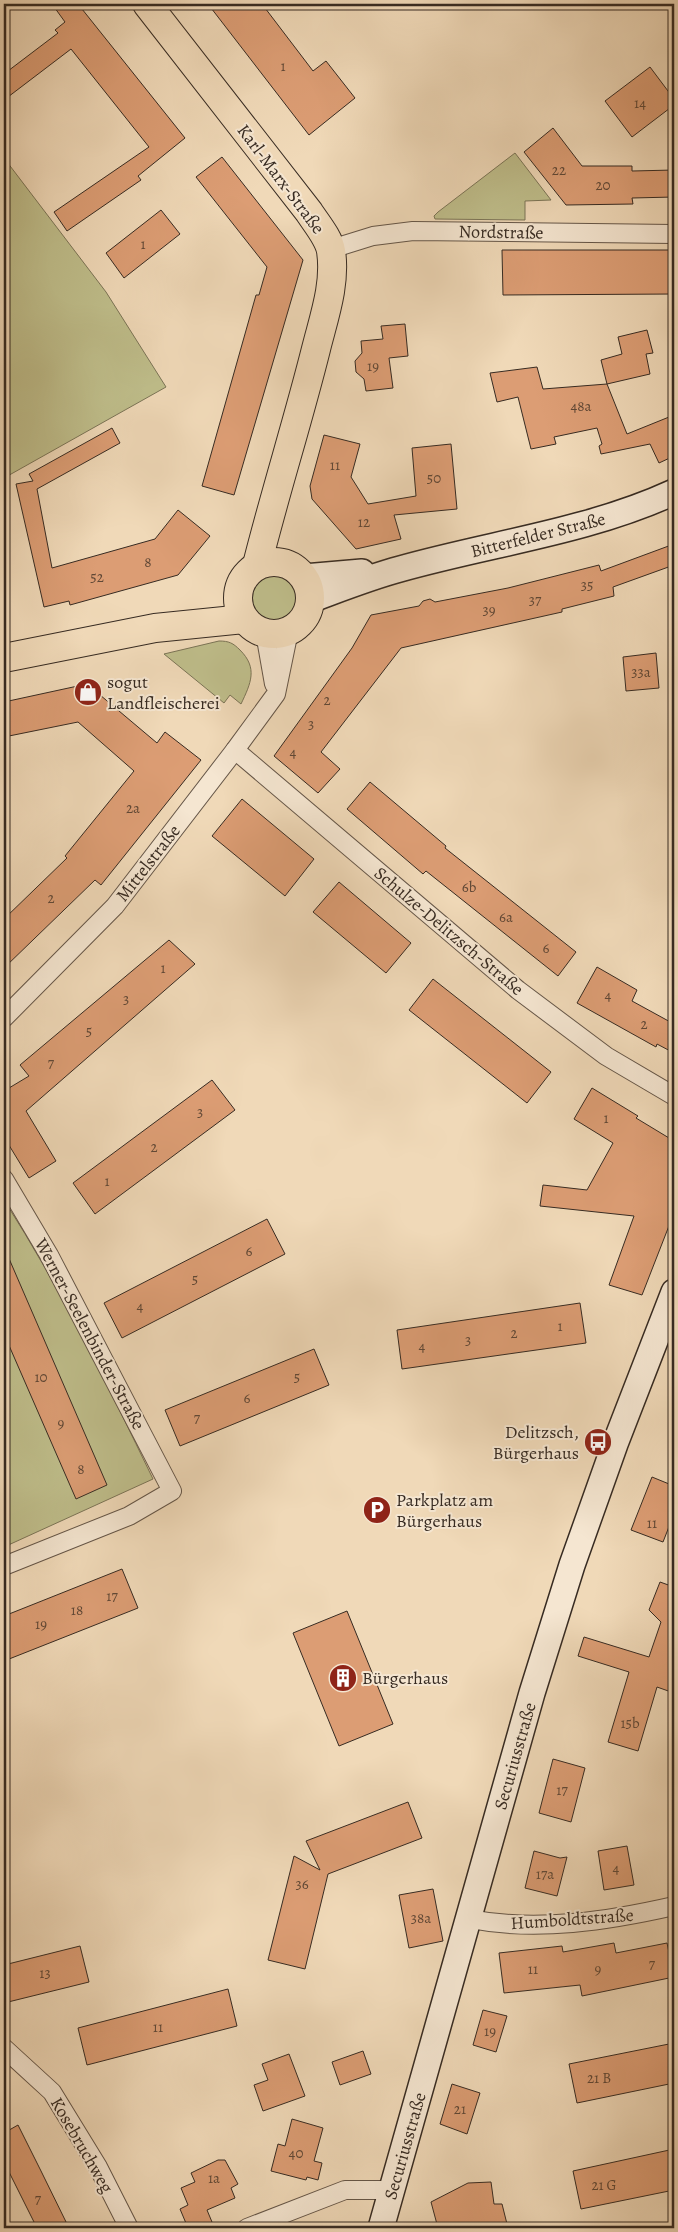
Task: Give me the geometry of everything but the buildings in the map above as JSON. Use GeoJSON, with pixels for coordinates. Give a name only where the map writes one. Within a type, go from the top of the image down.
{"type":"FeatureCollection","features":[{"type":"Feature","properties":{"kind":"main road","name":"Karl-Marx-Straße"},"geometry":{"type":"LineString","coordinates":[[147,4],[309,212],[331,249],[332,276],[327,305],[304,400],[274,496],[268,563]]}},
{"type":"Feature","properties":{"kind":"main road"},"geometry":{"type":"LineString","coordinates":[[4,658],[155,628],[259,620],[306,616],[307,588],[292,565],[268,563],[243,579],[259,620]]}},
{"type":"Feature","properties":{"kind":"street","name":"Nordstraße"},"geometry":{"type":"LineString","coordinates":[[331,249],[373,236],[413,231],[674,234]]}},
{"type":"Feature","properties":{"kind":"street","name":"Bitterfelder Straße"},"geometry":{"type":"LineString","coordinates":[[307,588],[400,569],[569,528],[619,514],[674,492]]}},
{"type":"Feature","properties":{"kind":"street"},"geometry":{"type":"LineString","coordinates":[[259,620],[276,694]]}},
{"type":"Feature","properties":{"kind":"street","name":"Mittelstraße"},"geometry":{"type":"LineString","coordinates":[[4,1018],[114,906],[276,694],[259,620]]}},
{"type":"Feature","properties":{"kind":"street","name":"Schulze-Delitzsch-Straße"},"geometry":{"type":"LineString","coordinates":[[235,750],[518,990],[606,1056],[674,1096]]}},
{"type":"Feature","properties":{"kind":"street","name":"Werner-Seelenbinder-Straße"},"geometry":{"type":"LineString","coordinates":[[4,1179],[49,1255],[172,1491],[129,1516],[4,1566]]}},
{"type":"Feature","properties":{"kind":"street","name":"Securiusstraße"},"geometry":{"type":"LineString","coordinates":[[381,2228],[470,1919],[532,1693],[572,1565],[615,1444],[674,1292]]}},
{"type":"Feature","properties":{"kind":"street","name":"Humboldtstraße"},"geometry":{"type":"LineString","coordinates":[[470,1919],[496,1924],[550,1924],[615,1919],[674,1906]]}},
{"type":"Feature","properties":{"kind":"street","name":"Kosebruchweg"},"geometry":{"type":"LineString","coordinates":[[4,2048],[52,2092],[98,2167],[129,2228]]}},
{"type":"Feature","properties":{"kind":"street"},"geometry":{"type":"LineString","coordinates":[[247,2228],[346,2190],[392,2190]]}},
{"type":"Feature","properties":{"kind":"shaded area"},"geometry":{"type":"Polygon","coordinates":[[[515,153],[551,200],[525,201],[525,220],[435,219],[434,216],[438,212],[515,153]]]}},
{"type":"Feature","properties":{"kind":"shaded area"},"geometry":{"type":"Polygon","coordinates":[[[4,158],[106,292],[166,387],[4,478],[4,158]]]}},
{"type":"Feature","properties":{"kind":"shaded area"},"geometry":{"type":"Polygon","coordinates":[[[269,572],[279,572],[292,579],[299,592],[299,602],[292,615],[279,622],[269,622],[260,618],[253,611],[249,602],[249,592],[253,583],[260,576],[269,572]]]}},
{"type":"Feature","properties":{"kind":"shaded area"},"geometry":{"type":"Polygon","coordinates":[[[219,641],[228,642],[235,646],[249,663],[251,669],[250,682],[241,704],[230,695],[224,703],[164,654],[219,641]]]}},
{"type":"Feature","properties":{"kind":"shaded area"},"geometry":{"type":"Polygon","coordinates":[[[4,1200],[64,1302],[101,1372],[153,1479],[4,1547],[4,1200]]]}},
{"type":"Feature","properties":{"kind":"place","name":"sogut Landfleischerei"},"geometry":{"type":"Point","coordinates":[88,692]}},
{"type":"Feature","properties":{"kind":"place","name":"Delitzsch, Bürgerhaus"},"geometry":{"type":"Point","coordinates":[598,1442]}},
{"type":"Feature","properties":{"kind":"place","name":"Parkplatz am Bürgerhaus"},"geometry":{"type":"Point","coordinates":[377,1510]}},
{"type":"Feature","properties":{"kind":"place","name":"Bürgerhaus"},"geometry":{"type":"Point","coordinates":[343,1678]}}]}
